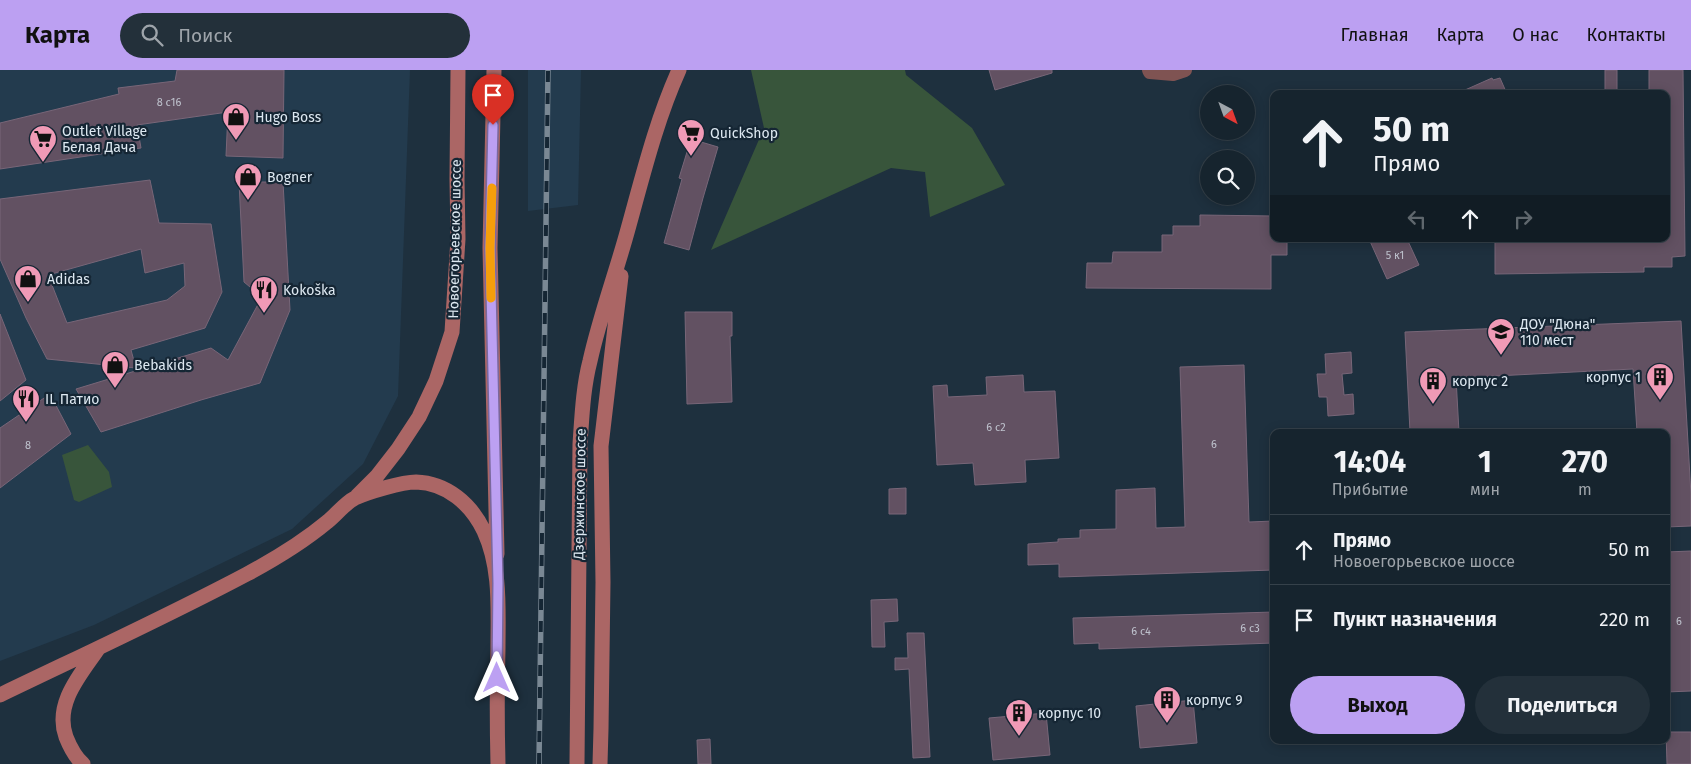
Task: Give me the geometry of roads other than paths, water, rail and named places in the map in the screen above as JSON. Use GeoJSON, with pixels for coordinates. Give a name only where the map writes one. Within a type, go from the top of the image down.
{"type":"FeatureCollection","features":[{"type":"Feature","properties":{"kind":"main road","name":"Новоегорьевское шоссе"},"geometry":{"type":"LineString","coordinates":[[0,695],[99,648],[270,562],[327,522],[354,499],[377,476],[398,449],[419,417],[436,381],[452,332],[458,240],[456,179],[458,70]]}},
{"type":"Feature","properties":{"kind":"main road"},"geometry":{"type":"LineString","coordinates":[[494,70],[490,248],[498,583],[498,764]]}},
{"type":"Feature","properties":{"kind":"main road","name":"Дзержинское шоссе"},"geometry":{"type":"LineString","coordinates":[[576,764],[578,731],[580,488],[584,400],[589,362],[628,230],[645,163],[668,95],[679,70]]}},
{"type":"Feature","properties":{"kind":"main road","name":"Дзержинское шоссе"},"geometry":{"type":"LineString","coordinates":[[600,764],[603,582],[600,488],[601,446],[615,320],[628,230]]}},
{"type":"Feature","properties":{"kind":"main road"},"geometry":{"type":"LineString","coordinates":[[580,488],[583,480],[588,476],[594,476],[600,488]]}},
{"type":"Feature","properties":{"kind":"main road"},"geometry":{"type":"LineString","coordinates":[[354,499],[397,485],[416,482],[449,490],[468,506],[484,530],[491,549],[498,583]]}},
{"type":"Feature","properties":{"kind":"main road"},"geometry":{"type":"LineString","coordinates":[[83,764],[69,745],[63,727],[64,705],[73,684],[99,648]]}},
{"type":"Feature","properties":{"kind":"main road"},"geometry":{"type":"LineString","coordinates":[[489,764],[497,735]]}},
{"type":"Feature","properties":{"kind":"street"},"geometry":{"type":"LineString","coordinates":[[1149,70],[1150,72],[1174,74],[1185,70]]}},
{"type":"Feature","properties":{"kind":"railway"},"geometry":{"type":"LineString","coordinates":[[539,764],[548,70]]}},
{"type":"Feature","properties":{"kind":"place","name":"Hugo Boss"},"geometry":{"type":"Point","coordinates":[236,141]}},
{"type":"Feature","properties":{"kind":"place","name":"QuickShop"},"geometry":{"type":"Point","coordinates":[691,157]}},
{"type":"Feature","properties":{"kind":"place","name":"Outlet Village Белая Дача"},"geometry":{"type":"Point","coordinates":[43,163]}},
{"type":"Feature","properties":{"kind":"place","name":"Bogner"},"geometry":{"type":"Point","coordinates":[248,201]}},
{"type":"Feature","properties":{"kind":"place","name":"Adidas"},"geometry":{"type":"Point","coordinates":[28,303]}},
{"type":"Feature","properties":{"kind":"place","name":"Kokoška"},"geometry":{"type":"Point","coordinates":[264,314]}},
{"type":"Feature","properties":{"kind":"place","name":"ДОУ \"Дюна\" 110 мест"},"geometry":{"type":"Point","coordinates":[1501,356]}},
{"type":"Feature","properties":{"kind":"place","name":"Bebakids"},"geometry":{"type":"Point","coordinates":[115,389]}},
{"type":"Feature","properties":{"kind":"place","name":"корпус 1"},"geometry":{"type":"Point","coordinates":[1660,401]}},
{"type":"Feature","properties":{"kind":"place","name":"корпус 2"},"geometry":{"type":"Point","coordinates":[1433,405]}},
{"type":"Feature","properties":{"kind":"place","name":"IL Патио"},"geometry":{"type":"Point","coordinates":[26,423]}},
{"type":"Feature","properties":{"kind":"place","name":"корпус 9"},"geometry":{"type":"Point","coordinates":[1167,724]}},
{"type":"Feature","properties":{"kind":"place","name":"корпус 10"},"geometry":{"type":"Point","coordinates":[1019,737]}}]}
